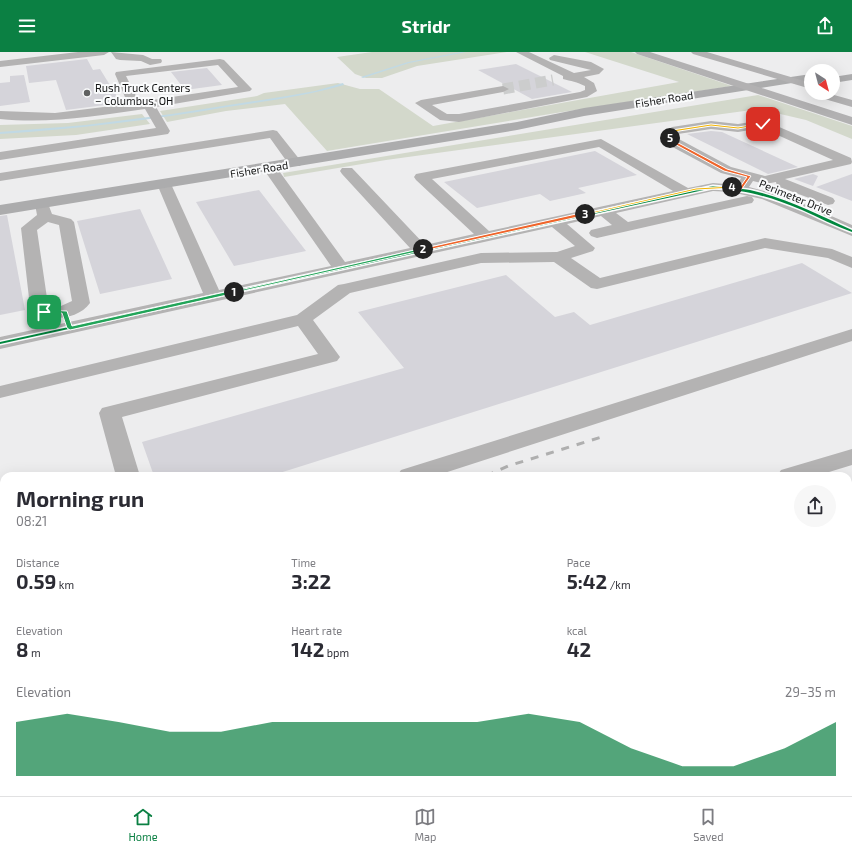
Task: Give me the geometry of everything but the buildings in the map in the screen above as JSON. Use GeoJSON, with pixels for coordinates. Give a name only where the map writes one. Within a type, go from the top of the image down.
{"type":"FeatureCollection","features":[{"type":"Feature","properties":{"kind":"highway"},"geometry":{"type":"LineString","coordinates":[[640,52],[850,118]]}},
{"type":"Feature","properties":{"kind":"highway"},"geometry":{"type":"LineString","coordinates":[[657,52],[850,118]]}},
{"type":"Feature","properties":{"kind":"highway"},"geometry":{"type":"LineString","coordinates":[[692,53],[804,82]]}},
{"type":"Feature","properties":{"kind":"highway"},"geometry":{"type":"LineString","coordinates":[[692,53],[804,90]]}},
{"type":"Feature","properties":{"kind":"highway"},"geometry":{"type":"LineString","coordinates":[[840,94],[852,98]]}},
{"type":"Feature","properties":{"kind":"highway"},"geometry":{"type":"LineString","coordinates":[[839,100],[852,104]]}},
{"type":"Feature","properties":{"kind":"main road"},"geometry":{"type":"LineString","coordinates":[[840,75],[852,71]]}},
{"type":"Feature","properties":{"kind":"main road"},"geometry":{"type":"LineString","coordinates":[[840,77],[852,77]]}},
{"type":"Feature","properties":{"kind":"main road","name":"Fisher Road"},"geometry":{"type":"LineString","coordinates":[[0,210],[44,210],[164,184],[517,126],[584,112],[804,78]]}},
{"type":"Feature","properties":{"kind":"main road","name":"Fisher Road"},"geometry":{"type":"LineString","coordinates":[[517,126],[593,117],[804,85]]}},
{"type":"Feature","properties":{"kind":"street"},"geometry":{"type":"LineString","coordinates":[[0,55],[24,52]]}},
{"type":"Feature","properties":{"kind":"street"},"geometry":{"type":"LineString","coordinates":[[0,64],[104,52]]}},
{"type":"Feature","properties":{"kind":"street"},"geometry":{"type":"LineString","coordinates":[[116,52],[120,57],[142,58],[150,62],[213,55],[211,52]]}},
{"type":"Feature","properties":{"kind":"street"},"geometry":{"type":"LineString","coordinates":[[503,89],[421,103],[444,117],[459,118],[583,95],[591,91],[590,85],[574,76],[521,52]]}},
{"type":"Feature","properties":{"kind":"street"},"geometry":{"type":"LineString","coordinates":[[532,52],[587,64],[599,69],[595,72],[553,80]]}},
{"type":"Feature","properties":{"kind":"street"},"geometry":{"type":"LineString","coordinates":[[0,115],[13,117],[68,116],[148,104],[246,89],[220,62],[120,74],[134,106]]}},
{"type":"Feature","properties":{"kind":"street"},"geometry":{"type":"LineString","coordinates":[[0,156],[164,131],[148,104]]}},
{"type":"Feature","properties":{"kind":"street"},"geometry":{"type":"LineString","coordinates":[[763,124],[846,162],[765,180],[749,176],[726,170],[670,140],[672,131],[711,125],[738,128],[763,124]]}},
{"type":"Feature","properties":{"kind":"street"},"geometry":{"type":"LineString","coordinates":[[0,177],[273,134],[295,163]]}},
{"type":"Feature","properties":{"kind":"street"},"geometry":{"type":"LineString","coordinates":[[485,236],[421,177],[601,143],[684,192]]}},
{"type":"Feature","properties":{"kind":"street"},"geometry":{"type":"LineString","coordinates":[[269,167],[341,268]]}},
{"type":"Feature","properties":{"kind":"street"},"geometry":{"type":"LineString","coordinates":[[597,233],[625,227],[743,192],[852,167]]}},
{"type":"Feature","properties":{"kind":"street"},"geometry":{"type":"LineString","coordinates":[[347,171],[421,250]]}},
{"type":"Feature","properties":{"kind":"street"},"geometry":{"type":"LineString","coordinates":[[743,192],[749,176]]}},
{"type":"Feature","properties":{"kind":"street"},"geometry":{"type":"LineString","coordinates":[[782,183],[828,201]]}},
{"type":"Feature","properties":{"kind":"street"},"geometry":{"type":"LineString","coordinates":[[164,184],[213,296]]}},
{"type":"Feature","properties":{"kind":"street"},"geometry":{"type":"LineString","coordinates":[[0,343],[67,320],[213,296],[684,192],[713,187],[743,192]]}},
{"type":"Feature","properties":{"kind":"street","name":"Perimeter Drive"},"geometry":{"type":"LineString","coordinates":[[743,192],[803,209],[852,231]]}},
{"type":"Feature","properties":{"kind":"street"},"geometry":{"type":"LineString","coordinates":[[44,210],[66,222],[81,303],[67,320],[44,312],[38,298],[29,228],[44,210]]}},
{"type":"Feature","properties":{"kind":"street"},"geometry":{"type":"LineString","coordinates":[[602,210],[625,227]]}},
{"type":"Feature","properties":{"kind":"street"},"geometry":{"type":"LineString","coordinates":[[0,392],[303,319],[344,289],[481,258],[558,257],[587,248],[554,221]]}},
{"type":"Feature","properties":{"kind":"street"},"geometry":{"type":"LineString","coordinates":[[558,257],[598,284],[765,243],[832,254],[852,263]]}},
{"type":"Feature","properties":{"kind":"street"},"geometry":{"type":"LineString","coordinates":[[127,472],[110,413],[330,357],[303,319]]}},
{"type":"Feature","properties":{"kind":"street"},"geometry":{"type":"LineString","coordinates":[[422,472],[852,335]]}},
{"type":"Feature","properties":{"kind":"street"},"geometry":{"type":"LineString","coordinates":[[802,472],[852,457]]}},
{"type":"Feature","properties":{"kind":"shaded area"},"geometry":{"type":"Polygon","coordinates":[[[372,52],[507,52],[417,66],[382,78],[366,78],[355,74],[337,57],[372,52]]]}},
{"type":"Feature","properties":{"kind":"shaded area"},"geometry":{"type":"Polygon","coordinates":[[[585,52],[631,52],[732,86],[556,113],[327,151],[285,104],[226,111],[167,122],[160,111],[257,96],[264,93],[338,83],[360,89],[379,89],[433,126],[679,82],[585,52]]]}},
{"type":"Feature","properties":{"kind":"shaded area"},"geometry":{"type":"Polygon","coordinates":[[[758,95],[852,126],[852,139],[806,120],[759,109],[386,160],[284,177],[283,173],[758,95]]]}},
{"type":"Feature","properties":{"kind":"shaded area"},"geometry":{"type":"Polygon","coordinates":[[[142,114],[150,124],[76,135],[0,139],[0,125],[68,123],[142,114]]]}},
{"type":"Feature","properties":{"kind":"waterway"},"geometry":{"type":"LineString","coordinates":[[362,77],[409,62],[465,52]]}},
{"type":"Feature","properties":{"kind":"waterway"},"geometry":{"type":"LineString","coordinates":[[0,133],[115,123],[172,115],[315,92],[343,84]]}},
{"type":"Feature","properties":{"kind":"tunnel"},"geometry":{"type":"LineString","coordinates":[[503,89],[553,80]]}},
{"type":"Feature","properties":{"kind":"railway"},"geometry":{"type":"LineString","coordinates":[[495,472],[508,466],[605,436]]}},
{"type":"Feature","properties":{"kind":"cycle path"},"geometry":{"type":"LineString","coordinates":[[0,343],[713,187],[731,188],[767,196],[801,208],[852,231]]}},
{"type":"Feature","properties":{"kind":"place","name":"Rush Truck Centers – Columbus, OH"},"geometry":{"type":"Point","coordinates":[87,93]}},
{"type":"Feature","properties":{"kind":"route"},"geometry":{"type":"LineString","coordinates":[[44,312],[65,312],[70,328],[696,189],[713,187],[731,187],[741,189],[749,176],[726,170],[670,140],[672,131],[711,125],[738,128],[763,124]]}}]}
